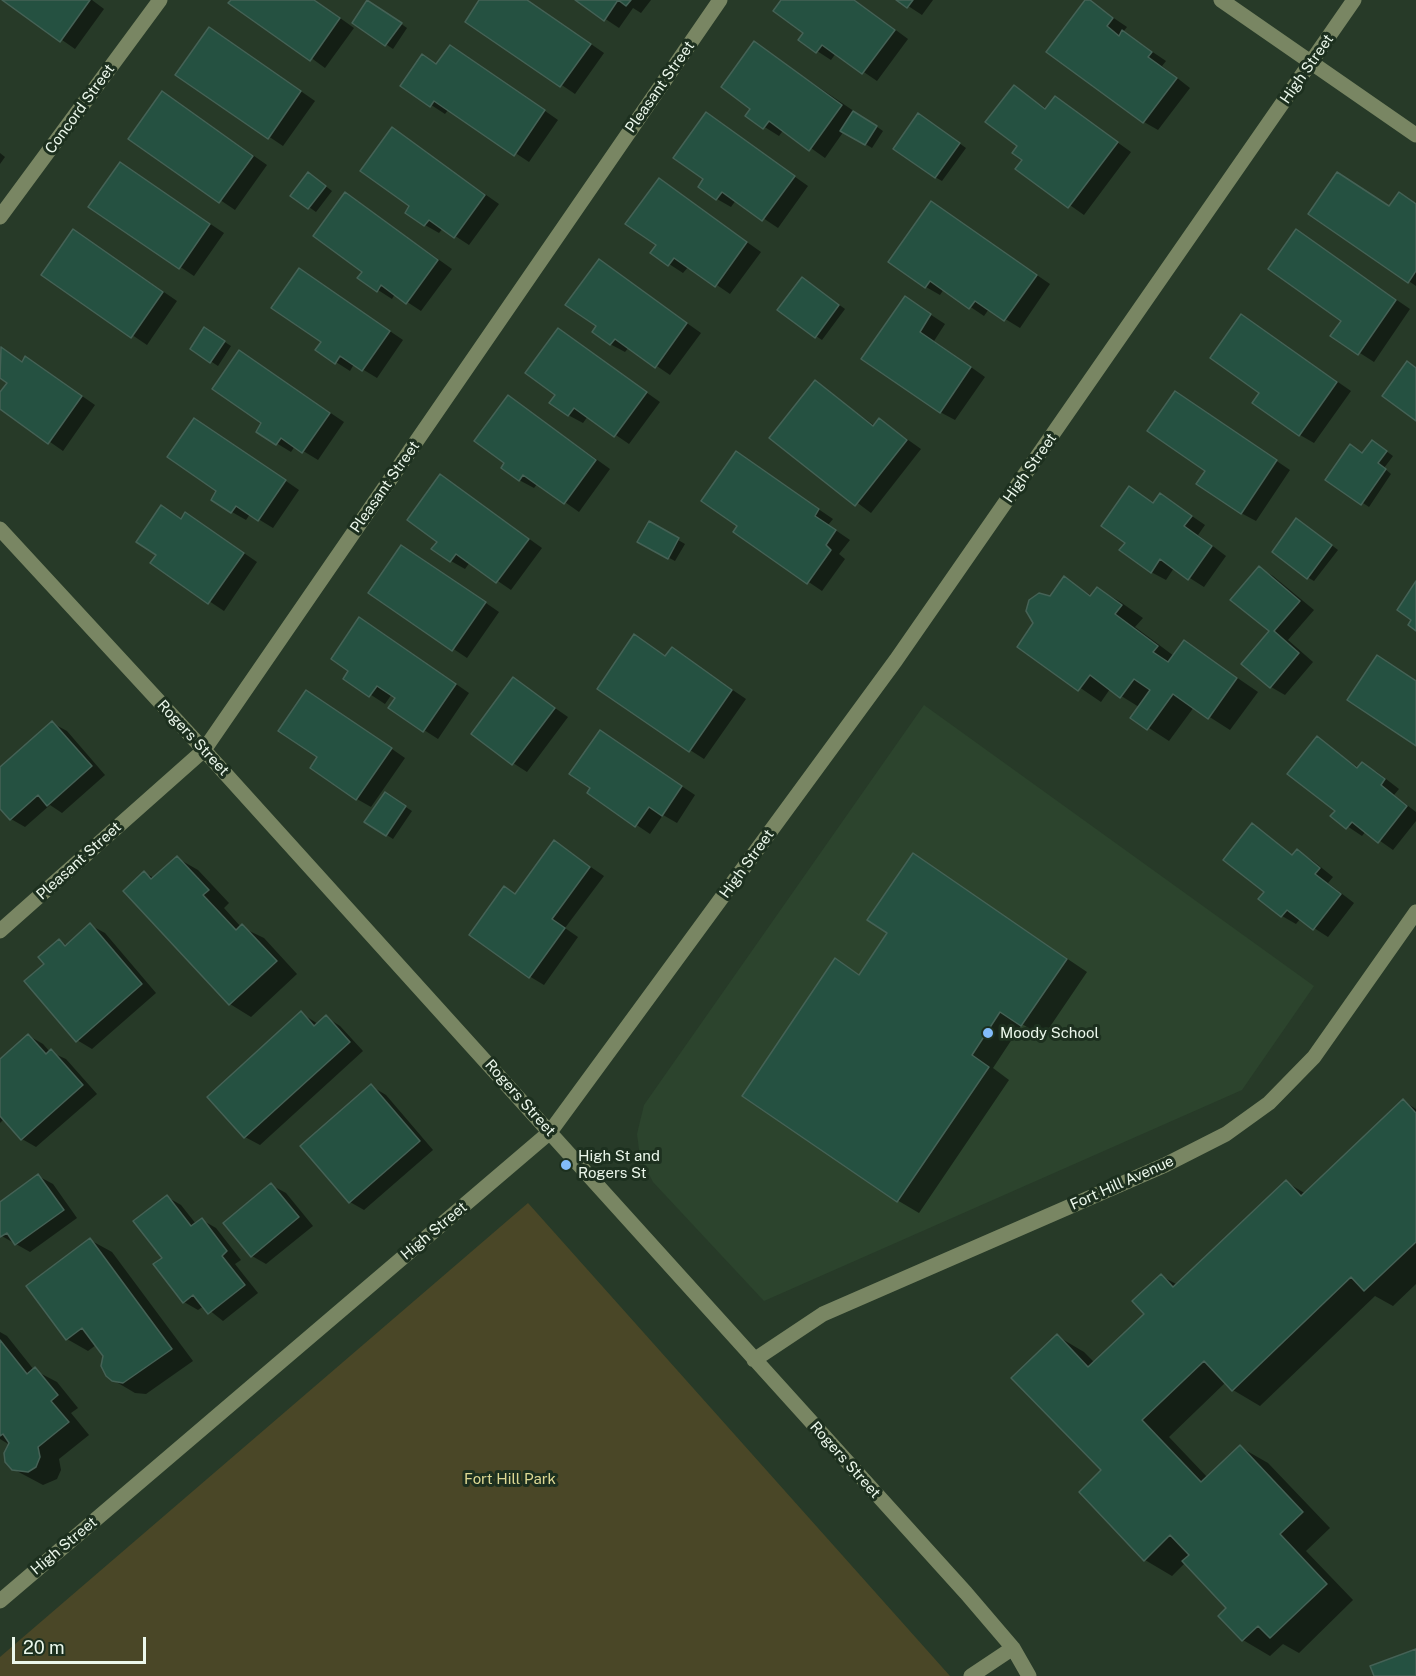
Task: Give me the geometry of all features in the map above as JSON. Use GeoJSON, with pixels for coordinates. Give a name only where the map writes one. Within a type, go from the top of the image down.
{"type":"FeatureCollection","features":[{"type":"Feature","properties":{"kind":"street","name":"Concord Street"},"geometry":{"type":"LineString","coordinates":[[0,218],[160,0]]}},
{"type":"Feature","properties":{"kind":"street","name":"Pleasant Street"},"geometry":{"type":"LineString","coordinates":[[0,931],[204,750],[720,0]]}},
{"type":"Feature","properties":{"kind":"street"},"geometry":{"type":"LineString","coordinates":[[1221,0],[1416,135]]}},
{"type":"Feature","properties":{"kind":"street","name":"High Street"},"geometry":{"type":"LineString","coordinates":[[0,1600],[550,1132],[896,660],[1354,0]]}},
{"type":"Feature","properties":{"kind":"street","name":"Rogers Street"},"geometry":{"type":"LineString","coordinates":[[0,529],[204,750],[966,1593],[1013,1648],[1029,1676]]}},
{"type":"Feature","properties":{"kind":"street","name":"Fort Hill Avenue"},"geometry":{"type":"LineString","coordinates":[[754,1360],[823,1314],[1166,1165],[1226,1134],[1269,1102],[1314,1057],[1416,912]]}},
{"type":"Feature","properties":{"kind":"street"},"geometry":{"type":"LineString","coordinates":[[971,1676],[1013,1648]]}},
{"type":"Feature","properties":{"kind":"shaded area","name":"Moody School"},"geometry":{"type":"Polygon","coordinates":[[[924,705],[1314,986],[1242,1090],[764,1301],[653,1182],[640,1157],[637,1134],[644,1105],[924,705]]]}},
{"type":"Feature","properties":{"kind":"green space","name":"Fort Hill Park"},"geometry":{"type":"Polygon","coordinates":[[[528,1203],[950,1676],[0,1676],[0,1657],[528,1203]]]}},
{"type":"Feature","properties":{"kind":"building"},"geometry":{"type":"Polygon","coordinates":[[[2,0],[90,0],[60,42],[2,0]]]}},
{"type":"Feature","properties":{"kind":"building"},"geometry":{"type":"Polygon","coordinates":[[[231,0],[314,0],[340,18],[310,61],[228,3],[231,0]]]}},
{"type":"Feature","properties":{"kind":"building"},"geometry":{"type":"Polygon","coordinates":[[[367,0],[402,23],[385,46],[352,23],[367,0]]]}},
{"type":"Feature","properties":{"kind":"building"},"geometry":{"type":"Polygon","coordinates":[[[479,0],[527,0],[591,44],[560,87],[465,22],[479,0]]]}},
{"type":"Feature","properties":{"kind":"building"},"geometry":{"type":"Polygon","coordinates":[[[575,0],[618,0],[604,21],[575,0]]]}},
{"type":"Feature","properties":{"kind":"building"},"geometry":{"type":"Polygon","coordinates":[[[618,0],[631,0],[626,6],[618,0]]]}},
{"type":"Feature","properties":{"kind":"building"},"geometry":{"type":"Polygon","coordinates":[[[781,0],[854,0],[895,30],[862,74],[822,45],[816,53],[798,40],[803,33],[773,11],[781,0]]]}},
{"type":"Feature","properties":{"kind":"building"},"geometry":{"type":"Polygon","coordinates":[[[896,0],[913,0],[907,8],[896,0]]]}},
{"type":"Feature","properties":{"kind":"building"},"geometry":{"type":"Polygon","coordinates":[[[1085,0],[1090,0],[1113,18],[1107,26],[1119,36],[1122,30],[1152,52],[1148,57],[1177,78],[1143,123],[1046,52],[1085,0]]]}},
{"type":"Feature","properties":{"kind":"building"},"geometry":{"type":"Polygon","coordinates":[[[209,27],[301,91],[268,139],[175,75],[209,27]]]}},
{"type":"Feature","properties":{"kind":"building"},"geometry":{"type":"Polygon","coordinates":[[[754,41],[842,105],[809,151],[769,121],[763,129],[745,116],[750,109],[721,87],[754,41]]]}},
{"type":"Feature","properties":{"kind":"building"},"geometry":{"type":"Polygon","coordinates":[[[450,45],[545,110],[514,156],[434,101],[430,107],[400,86],[422,54],[436,64],[450,45]]]}},
{"type":"Feature","properties":{"kind":"building"},"geometry":{"type":"Polygon","coordinates":[[[1014,85],[1045,109],[1055,96],[1118,142],[1068,208],[1015,169],[1022,160],[1012,153],[1017,146],[985,122],[1014,85]]]}},
{"type":"Feature","properties":{"kind":"building"},"geometry":{"type":"Polygon","coordinates":[[[162,91],[253,156],[219,203],[128,139],[162,91]]]}},
{"type":"Feature","properties":{"kind":"building"},"geometry":{"type":"Polygon","coordinates":[[[853,111],[877,126],[865,145],[840,131],[853,111]]]}},
{"type":"Feature","properties":{"kind":"building"},"geometry":{"type":"Polygon","coordinates":[[[706,112],[795,176],[762,221],[722,192],[716,200],[698,187],[703,179],[673,158],[706,112]]]}},
{"type":"Feature","properties":{"kind":"building"},"geometry":{"type":"Polygon","coordinates":[[[918,113],[960,143],[935,178],[893,149],[918,113]]]}},
{"type":"Feature","properties":{"kind":"building"},"geometry":{"type":"Polygon","coordinates":[[[392,127],[485,195],[454,238],[429,220],[424,226],[405,213],[409,206],[360,171],[392,127]]]}},
{"type":"Feature","properties":{"kind":"building"},"geometry":{"type":"Polygon","coordinates":[[[120,162],[210,224],[179,269],[88,207],[120,162]]]}},
{"type":"Feature","properties":{"kind":"building"},"geometry":{"type":"Polygon","coordinates":[[[308,172],[326,186],[308,209],[290,196],[308,172]]]}},
{"type":"Feature","properties":{"kind":"building"},"geometry":{"type":"Polygon","coordinates":[[[1337,172],[1389,206],[1399,192],[1416,204],[1416,271],[1408,283],[1308,214],[1337,172]]]}},
{"type":"Feature","properties":{"kind":"building"},"geometry":{"type":"Polygon","coordinates":[[[659,178],[747,242],[715,287],[674,258],[668,266],[650,253],[656,245],[625,224],[659,178]]]}},
{"type":"Feature","properties":{"kind":"building"},"geometry":{"type":"Polygon","coordinates":[[[345,192],[438,260],[406,304],[381,285],[377,292],[357,278],[362,272],[313,236],[345,192]]]}},
{"type":"Feature","properties":{"kind":"building"},"geometry":{"type":"Polygon","coordinates":[[[931,201],[1037,275],[1004,321],[975,301],[969,309],[930,281],[925,288],[888,262],[931,201]]]}},
{"type":"Feature","properties":{"kind":"building"},"geometry":{"type":"Polygon","coordinates":[[[73,229],[163,292],[131,338],[41,275],[73,229]]]}},
{"type":"Feature","properties":{"kind":"building"},"geometry":{"type":"Polygon","coordinates":[[[1296,229],[1396,300],[1358,355],[1330,336],[1341,321],[1268,269],[1296,229]]]}},
{"type":"Feature","properties":{"kind":"building"},"geometry":{"type":"Polygon","coordinates":[[[599,259],[687,323],[655,368],[615,339],[610,345],[592,332],[596,326],[565,305],[599,259]]]}},
{"type":"Feature","properties":{"kind":"building"},"geometry":{"type":"Polygon","coordinates":[[[299,268],[390,331],[362,371],[340,356],[335,364],[315,350],[321,342],[271,308],[299,268]]]}},
{"type":"Feature","properties":{"kind":"building"},"geometry":{"type":"Polygon","coordinates":[[[802,277],[839,305],[815,338],[777,310],[802,277]]]}},
{"type":"Feature","properties":{"kind":"building"},"geometry":{"type":"Polygon","coordinates":[[[905,296],[931,314],[920,332],[971,367],[940,413],[861,359],[905,296]]]}},
{"type":"Feature","properties":{"kind":"building"},"geometry":{"type":"Polygon","coordinates":[[[1241,314],[1337,382],[1299,436],[1252,403],[1259,393],[1210,358],[1241,314]]]}},
{"type":"Feature","properties":{"kind":"building"},"geometry":{"type":"Polygon","coordinates":[[[204,327],[225,341],[210,363],[190,349],[204,327]]]}},
{"type":"Feature","properties":{"kind":"building"},"geometry":{"type":"Polygon","coordinates":[[[558,328],[647,392],[614,437],[574,408],[568,416],[549,403],[555,395],[525,373],[558,328]]]}},
{"type":"Feature","properties":{"kind":"building"},"geometry":{"type":"Polygon","coordinates":[[[1,347],[22,362],[25,356],[82,396],[48,444],[0,409],[0,392],[7,383],[0,378],[1,347]]]}},
{"type":"Feature","properties":{"kind":"building"},"geometry":{"type":"Polygon","coordinates":[[[239,350],[330,413],[302,453],[281,438],[276,445],[256,432],[261,423],[212,389],[239,350]]]}},
{"type":"Feature","properties":{"kind":"building"},"geometry":{"type":"Polygon","coordinates":[[[1407,361],[1416,368],[1416,421],[1382,396],[1407,361]]]}},
{"type":"Feature","properties":{"kind":"building"},"geometry":{"type":"Polygon","coordinates":[[[815,380],[873,426],[879,418],[907,440],[855,506],[769,438],[815,380]]]}},
{"type":"Feature","properties":{"kind":"building"},"geometry":{"type":"Polygon","coordinates":[[[1175,391],[1277,460],[1241,514],[1196,484],[1205,471],[1147,431],[1175,391]]]}},
{"type":"Feature","properties":{"kind":"building"},"geometry":{"type":"Polygon","coordinates":[[[508,395],[596,460],[564,504],[523,475],[519,481],[501,468],[504,463],[474,441],[508,395]]]}},
{"type":"Feature","properties":{"kind":"building"},"geometry":{"type":"Polygon","coordinates":[[[194,418],[286,480],[258,521],[236,506],[231,513],[211,500],[216,491],[167,457],[194,418]]]}},
{"type":"Feature","properties":{"kind":"building"},"geometry":{"type":"Polygon","coordinates":[[[1372,440],[1387,451],[1378,463],[1386,469],[1361,505],[1325,480],[1350,444],[1362,453],[1372,440]]]}},
{"type":"Feature","properties":{"kind":"building"},"geometry":{"type":"Polygon","coordinates":[[[736,451],[819,509],[815,516],[836,530],[826,545],[831,550],[807,584],[733,532],[737,526],[701,501],[736,451]]]}},
{"type":"Feature","properties":{"kind":"building"},"geometry":{"type":"Polygon","coordinates":[[[440,474],[529,539],[496,583],[456,554],[450,562],[431,549],[437,542],[407,520],[440,474]]]}},
{"type":"Feature","properties":{"kind":"building"},"geometry":{"type":"Polygon","coordinates":[[[1129,486],[1153,503],[1160,493],[1192,516],[1184,526],[1212,546],[1188,580],[1160,559],[1151,573],[1119,550],[1125,543],[1101,526],[1129,486]]]}},
{"type":"Feature","properties":{"kind":"building"},"geometry":{"type":"Polygon","coordinates":[[[161,505],[181,519],[185,512],[244,553],[208,604],[150,563],[156,555],[136,542],[161,505]]]}},
{"type":"Feature","properties":{"kind":"building"},"geometry":{"type":"Polygon","coordinates":[[[1296,518],[1332,545],[1307,579],[1272,552],[1296,518]]]}},
{"type":"Feature","properties":{"kind":"building"},"geometry":{"type":"Polygon","coordinates":[[[649,521],[679,538],[668,559],[637,542],[649,521]]]}},
{"type":"Feature","properties":{"kind":"building"},"geometry":{"type":"Polygon","coordinates":[[[401,545],[486,602],[452,651],[368,593],[401,545]]]}},
{"type":"Feature","properties":{"kind":"building"},"geometry":{"type":"Polygon","coordinates":[[[1259,566],[1300,601],[1274,631],[1299,653],[1270,688],[1241,664],[1269,631],[1230,600],[1259,566]]]}},
{"type":"Feature","properties":{"kind":"building"},"geometry":{"type":"Polygon","coordinates":[[[1064,576],[1090,596],[1097,587],[1122,605],[1115,614],[1158,646],[1153,652],[1168,662],[1184,640],[1237,678],[1208,719],[1173,694],[1147,730],[1130,718],[1150,690],[1134,679],[1120,698],[1090,675],[1078,691],[1017,647],[1033,623],[1026,611],[1029,600],[1039,593],[1050,596],[1064,576]]]}},
{"type":"Feature","properties":{"kind":"building"},"geometry":{"type":"Polygon","coordinates":[[[1416,581],[1416,631],[1408,625],[1411,620],[1397,610],[1416,581]]]}},
{"type":"Feature","properties":{"kind":"building"},"geometry":{"type":"Polygon","coordinates":[[[359,617],[456,684],[423,732],[388,708],[395,698],[377,686],[369,697],[343,679],[348,671],[331,659],[359,617]]]}},
{"type":"Feature","properties":{"kind":"building"},"geometry":{"type":"Polygon","coordinates":[[[634,634],[665,656],[672,647],[732,690],[689,752],[597,689],[634,634]]]}},
{"type":"Feature","properties":{"kind":"building"},"geometry":{"type":"Polygon","coordinates":[[[1377,655],[1416,681],[1416,746],[1347,700],[1377,655]]]}},
{"type":"Feature","properties":{"kind":"building"},"geometry":{"type":"Polygon","coordinates":[[[513,677],[555,708],[512,765],[471,734],[513,677]]]}},
{"type":"Feature","properties":{"kind":"building"},"geometry":{"type":"Polygon","coordinates":[[[306,690],[392,748],[356,800],[310,768],[317,757],[278,731],[306,690]]]}},
{"type":"Feature","properties":{"kind":"building"},"geometry":{"type":"Polygon","coordinates":[[[52,721],[92,766],[47,806],[38,795],[10,820],[0,809],[0,767],[52,721]]]}},
{"type":"Feature","properties":{"kind":"building"},"geometry":{"type":"Polygon","coordinates":[[[600,730],[682,786],[662,816],[649,807],[635,827],[587,793],[590,788],[569,774],[600,730]]]}},
{"type":"Feature","properties":{"kind":"building"},"geometry":{"type":"Polygon","coordinates":[[[1317,736],[1357,768],[1362,762],[1385,779],[1381,785],[1407,806],[1378,843],[1352,822],[1346,829],[1330,816],[1335,811],[1287,774],[1317,736]]]}},
{"type":"Feature","properties":{"kind":"building"},"geometry":{"type":"Polygon","coordinates":[[[385,792],[406,806],[386,836],[364,822],[385,792]]]}},
{"type":"Feature","properties":{"kind":"building"},"geometry":{"type":"Polygon","coordinates":[[[1252,823],[1292,855],[1297,849],[1320,868],[1315,874],[1341,894],[1313,930],[1287,910],[1281,917],[1258,899],[1264,892],[1223,860],[1252,823]]]}},
{"type":"Feature","properties":{"kind":"building"},"geometry":{"type":"Polygon","coordinates":[[[554,840],[590,867],[552,919],[565,928],[529,978],[469,935],[504,886],[515,894],[554,840]]]}},
{"type":"Feature","properties":{"kind":"building"},"geometry":{"type":"Polygon","coordinates":[[[913,853],[1067,959],[1021,1026],[1000,1012],[972,1055],[989,1067],[897,1202],[742,1096],[835,958],[859,975],[887,933],[867,920],[913,853]]]}},
{"type":"Feature","properties":{"kind":"building"},"geometry":{"type":"Polygon","coordinates":[[[177,856],[209,890],[203,895],[236,930],[242,924],[277,961],[229,1005],[123,891],[144,871],[151,879],[177,856]]]}},
{"type":"Feature","properties":{"kind":"building"},"geometry":{"type":"Polygon","coordinates":[[[90,923],[142,984],[76,1042],[24,981],[44,964],[38,957],[59,939],[65,946],[90,923]]]}},
{"type":"Feature","properties":{"kind":"building"},"geometry":{"type":"Polygon","coordinates":[[[301,1011],[314,1026],[326,1015],[350,1042],[244,1138],[207,1097],[301,1011]]]}},
{"type":"Feature","properties":{"kind":"building"},"geometry":{"type":"Polygon","coordinates":[[[28,1034],[46,1054],[51,1049],[83,1085],[21,1140],[0,1116],[0,1059],[28,1034]]]}},
{"type":"Feature","properties":{"kind":"building"},"geometry":{"type":"Polygon","coordinates":[[[371,1084],[420,1141],[349,1203],[300,1146],[371,1084]]]}},
{"type":"Feature","properties":{"kind":"building"},"geometry":{"type":"Polygon","coordinates":[[[1403,1099],[1416,1113],[1416,1242],[1364,1291],[1351,1277],[1232,1391],[1204,1361],[1142,1420],[1201,1482],[1240,1445],[1303,1512],[1280,1534],[1327,1584],[1270,1638],[1258,1626],[1242,1641],[1218,1616],[1226,1608],[1182,1561],[1189,1555],[1170,1535],[1144,1561],[1079,1492],[1101,1470],[1011,1378],[1057,1334],[1088,1367],[1144,1314],[1132,1301],[1161,1274],[1173,1287],[1286,1180],[1301,1196],[1403,1099]]]}},
{"type":"Feature","properties":{"kind":"building"},"geometry":{"type":"Polygon","coordinates":[[[38,1174],[64,1210],[15,1245],[7,1233],[0,1237],[0,1202],[38,1174]]]}},
{"type":"Feature","properties":{"kind":"building"},"geometry":{"type":"Polygon","coordinates":[[[271,1183],[299,1217],[251,1257],[223,1223],[271,1183]]]}},
{"type":"Feature","properties":{"kind":"building"},"geometry":{"type":"Polygon","coordinates":[[[167,1195],[191,1226],[202,1218],[227,1251],[222,1256],[245,1285],[208,1314],[193,1295],[183,1303],[153,1264],[162,1258],[133,1221],[167,1195]]]}},
{"type":"Feature","properties":{"kind":"building"},"geometry":{"type":"Polygon","coordinates":[[[90,1238],[172,1349],[123,1383],[112,1381],[106,1376],[101,1366],[103,1356],[82,1328],[66,1340],[26,1286],[90,1238]]]}},
{"type":"Feature","properties":{"kind":"building"},"geometry":{"type":"Polygon","coordinates":[[[0,1340],[27,1374],[35,1367],[58,1395],[51,1401],[69,1422],[38,1447],[40,1457],[36,1467],[28,1472],[12,1470],[5,1462],[4,1453],[9,1443],[3,1434],[0,1436],[0,1340]]]}},
{"type":"Feature","properties":{"kind":"building"},"geometry":{"type":"Polygon","coordinates":[[[1416,1649],[1416,1676],[1374,1676],[1370,1666],[1416,1649]]]}},
{"type":"Feature","properties":{"kind":"place","name":"Moody School"},"geometry":{"type":"Point","coordinates":[988,1033]}},
{"type":"Feature","properties":{"kind":"place","name":"High St and Rogers St"},"geometry":{"type":"Point","coordinates":[566,1165]}}]}
